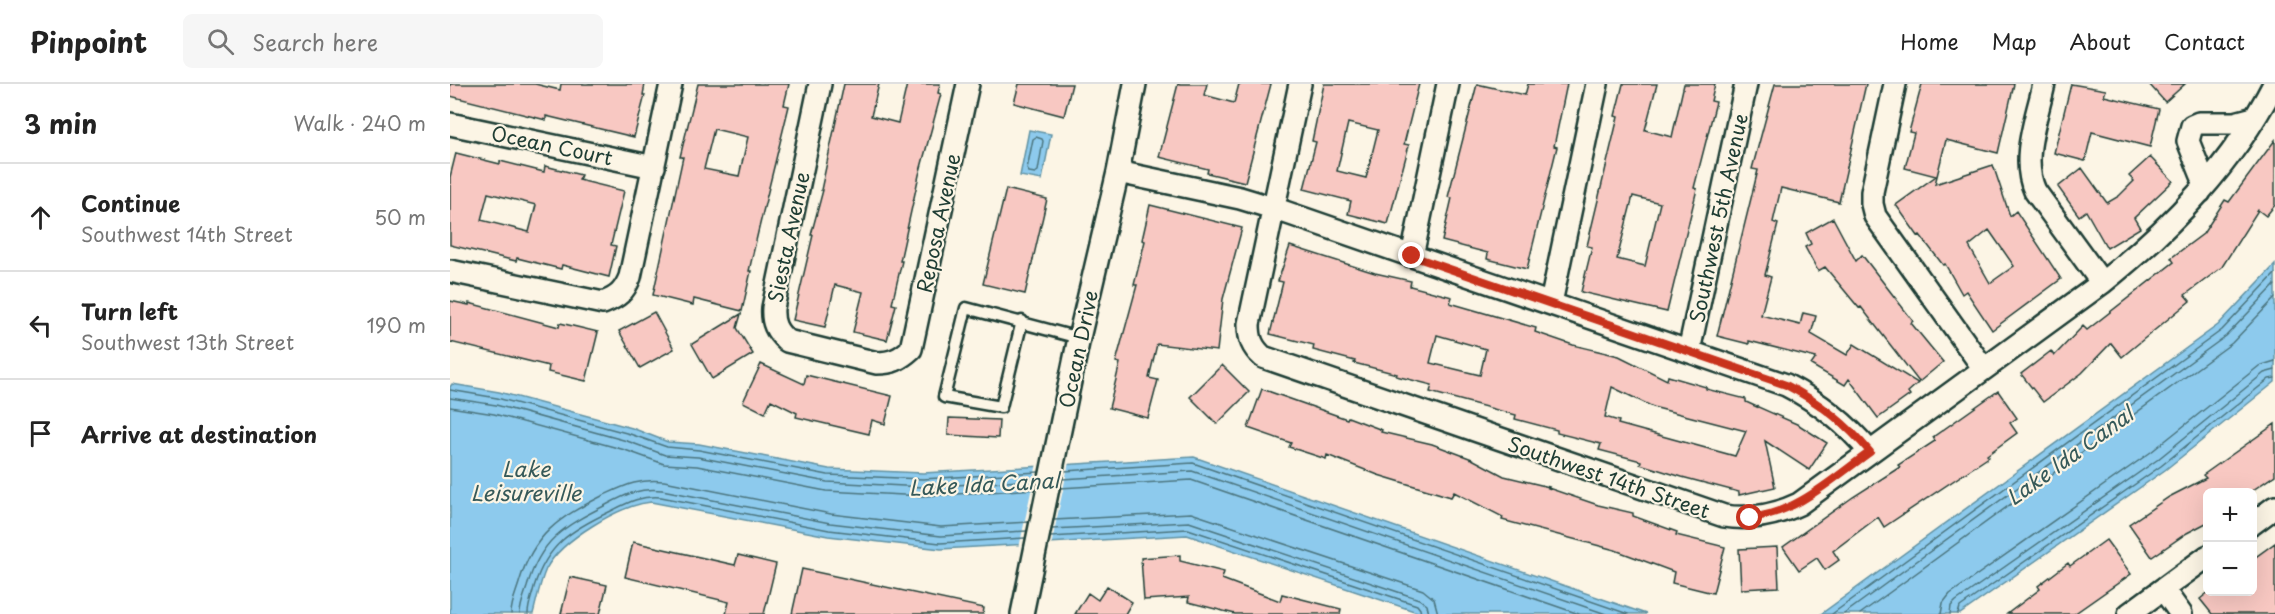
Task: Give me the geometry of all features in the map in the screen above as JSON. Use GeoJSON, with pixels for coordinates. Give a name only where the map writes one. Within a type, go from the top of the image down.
{"type":"FeatureCollection","features":[{"type":"Feature","properties":{"kind":"street"},"geometry":{"type":"LineString","coordinates":[[450,271],[603,303],[616,298],[625,289],[630,277],[671,84]]}},
{"type":"Feature","properties":{"kind":"street","name":"Siesta Avenue"},"geometry":{"type":"LineString","coordinates":[[820,84],[772,320],[778,332],[787,341],[877,363],[890,363],[902,358]]}},
{"type":"Feature","properties":{"kind":"street","name":"Reposa Avenue"},"geometry":{"type":"LineString","coordinates":[[902,358],[911,349],[968,84]]}},
{"type":"Feature","properties":{"kind":"street","name":"Ocean Drive"},"geometry":{"type":"LineString","coordinates":[[1022,614],[1079,338],[1118,172],[1135,84]]}},
{"type":"Feature","properties":{"kind":"street"},"geometry":{"type":"LineString","coordinates":[[1273,208],[1300,84]]}},
{"type":"Feature","properties":{"kind":"street"},"geometry":{"type":"LineString","coordinates":[[1412,256],[1448,84]]}},
{"type":"Feature","properties":{"kind":"street"},"geometry":{"type":"LineString","coordinates":[[1551,303],[1597,84]]}},
{"type":"Feature","properties":{"kind":"street","name":"Southwest 5th Avenue"},"geometry":{"type":"LineString","coordinates":[[1689,351],[1746,84]]}},
{"type":"Feature","properties":{"kind":"street"},"geometry":{"type":"LineString","coordinates":[[1895,84],[1872,192],[1875,216],[1984,369]]}},
{"type":"Feature","properties":{"kind":"street"},"geometry":{"type":"LineString","coordinates":[[2044,84],[2029,155],[2030,180],[2035,191],[2102,283]]}},
{"type":"Feature","properties":{"kind":"street","name":"Southwest 14th Street"},"geometry":{"type":"LineString","coordinates":[[1273,208],[1249,324],[1249,336],[1254,349],[1263,357],[1724,516],[1763,517],[1799,504],[2102,283],[2140,252],[2200,192],[2239,142],[2274,84]]}},
{"type":"Feature","properties":{"kind":"street"},"geometry":{"type":"LineString","coordinates":[[2200,192],[2204,181],[2188,141],[2192,126],[2199,123],[2235,123],[2254,118]]}},
{"type":"Feature","properties":{"kind":"street","name":"Ocean Court"},"geometry":{"type":"LineString","coordinates":[[450,124],[654,167]]}},
{"type":"Feature","properties":{"kind":"street"},"geometry":{"type":"LineString","coordinates":[[1118,172],[1240,198],[1273,208],[1786,385],[1811,398],[1835,415],[1870,452]]}},
{"type":"Feature","properties":{"kind":"street"},"geometry":{"type":"LineString","coordinates":[[2257,521],[2275,507]]}},
{"type":"Feature","properties":{"kind":"street"},"geometry":{"type":"LineString","coordinates":[[2129,614],[2203,560]]}},
{"type":"Feature","properties":{"kind":"street"},"geometry":{"type":"LineString","coordinates":[[2163,589],[2181,614]]}},
{"type":"Feature","properties":{"kind":"lane"},"geometry":{"type":"LineString","coordinates":[[1022,321],[1001,407],[944,397],[966,308],[1022,321],[1079,338]]}},
{"type":"Feature","properties":{"kind":"water"},"geometry":{"type":"Polygon","coordinates":[[[1029,130],[1051,134],[1042,180],[1020,176],[1029,130]]]}},
{"type":"Feature","properties":{"kind":"water","name":"Lake Ida Canal"},"geometry":{"type":"Polygon","coordinates":[[[2275,265],[2275,382],[2165,470],[1960,614],[1821,614],[2218,325],[2275,265]]]}},
{"type":"Feature","properties":{"kind":"water"},"geometry":{"type":"Polygon","coordinates":[[[452,384],[499,392],[632,428],[668,442],[699,444],[829,469],[923,473],[1194,457],[1646,614],[1423,614],[1187,535],[941,549],[828,536],[651,502],[608,517],[564,547],[546,569],[533,614],[450,614],[450,387],[452,384]]]}},
{"type":"Feature","properties":{"kind":"pier"},"geometry":{"type":"Polygon","coordinates":[[[1069,462],[1051,546],[1019,548],[1037,463],[1069,462]]]}},
{"type":"Feature","properties":{"kind":"building"},"geometry":{"type":"Polygon","coordinates":[[[450,84],[535,84],[560,90],[561,84],[645,84],[643,95],[645,95],[634,137],[546,116],[546,120],[450,96],[450,84]]]}},
{"type":"Feature","properties":{"kind":"building"},"geometry":{"type":"Polygon","coordinates":[[[698,84],[789,84],[784,105],[789,106],[749,271],[751,271],[742,311],[694,299],[693,305],[653,295],[683,157],[680,157],[698,84]],[[714,129],[704,169],[739,176],[748,137],[714,129]]]}},
{"type":"Feature","properties":{"kind":"building"},"geometry":{"type":"Polygon","coordinates":[[[844,84],[879,84],[871,116],[898,123],[907,84],[940,84],[938,93],[941,94],[919,175],[900,261],[902,261],[892,304],[896,305],[887,340],[853,332],[863,292],[835,285],[825,327],[793,320],[823,190],[821,190],[844,84]]]}},
{"type":"Feature","properties":{"kind":"building"},"geometry":{"type":"Polygon","coordinates":[[[1019,84],[1072,84],[1064,116],[1014,103],[1019,84]]]}},
{"type":"Feature","properties":{"kind":"building"},"geometry":{"type":"Polygon","coordinates":[[[1178,84],[1207,84],[1204,95],[1234,103],[1239,84],[1271,84],[1245,182],[1207,173],[1208,169],[1159,157],[1178,84]]]}},
{"type":"Feature","properties":{"kind":"building"},"geometry":{"type":"Polygon","coordinates":[[[1324,84],[1419,84],[1404,144],[1409,145],[1388,224],[1348,214],[1351,201],[1304,189],[1316,142],[1312,141],[1324,84]],[[1348,123],[1337,171],[1366,178],[1378,130],[1348,123]]]}},
{"type":"Feature","properties":{"kind":"building"},"geometry":{"type":"Polygon","coordinates":[[[1477,84],[1525,95],[1528,84],[1567,84],[1554,146],[1557,147],[1527,269],[1487,259],[1488,253],[1442,241],[1452,198],[1448,197],[1477,84]]]}},
{"type":"Feature","properties":{"kind":"building"},"geometry":{"type":"Polygon","coordinates":[[[1623,84],[1657,84],[1645,130],[1672,137],[1684,84],[1715,84],[1711,101],[1716,102],[1694,188],[1697,189],[1667,312],[1581,292],[1592,247],[1587,246],[1618,117],[1615,116],[1623,84]],[[1633,196],[1617,259],[1645,266],[1660,203],[1633,196]]]}},
{"type":"Feature","properties":{"kind":"building"},"geometry":{"type":"Polygon","coordinates":[[[1775,84],[1866,84],[1839,202],[1781,188],[1773,222],[1778,224],[1765,275],[1771,277],[1761,315],[1800,325],[1803,313],[1816,316],[1811,334],[1847,355],[1854,344],[1918,383],[1908,392],[1910,395],[1878,418],[1849,379],[1845,385],[1811,365],[1816,358],[1749,341],[1749,344],[1717,336],[1758,170],[1752,169],[1775,84]]]}},
{"type":"Feature","properties":{"kind":"building"},"geometry":{"type":"Polygon","coordinates":[[[1922,84],[2014,84],[1998,153],[1946,140],[1935,184],[1993,165],[2010,216],[2016,211],[2061,279],[1992,330],[1966,291],[1962,294],[1945,264],[1943,265],[1920,235],[1918,236],[1896,205],[1936,176],[1905,168],[1914,133],[1909,132],[1922,84]],[[1989,230],[1969,246],[1990,283],[2014,266],[1989,230]]]}},
{"type":"Feature","properties":{"kind":"building"},"geometry":{"type":"Polygon","coordinates":[[[2071,84],[2106,90],[2104,96],[2159,109],[2150,147],[2092,132],[2085,161],[2054,153],[2071,84]]]}},
{"type":"Feature","properties":{"kind":"building"},"geometry":{"type":"Polygon","coordinates":[[[2149,84],[2185,84],[2165,102],[2149,84]]]}},
{"type":"Feature","properties":{"kind":"building"},"geometry":{"type":"Polygon","coordinates":[[[2275,140],[2275,205],[2266,216],[2258,210],[2222,267],[2185,295],[2190,301],[2122,357],[2111,343],[2082,373],[2043,402],[2021,374],[2051,351],[2054,356],[2083,326],[2087,330],[2174,262],[2171,258],[2203,234],[2225,200],[2229,202],[2275,140]]]}},
{"type":"Feature","properties":{"kind":"building"},"geometry":{"type":"Polygon","coordinates":[[[456,153],[544,172],[545,166],[581,175],[579,180],[624,191],[611,245],[616,246],[609,277],[562,265],[561,269],[517,258],[516,261],[450,245],[450,177],[456,153]],[[488,193],[481,220],[529,232],[536,205],[488,193]]]}},
{"type":"Feature","properties":{"kind":"building"},"geometry":{"type":"Polygon","coordinates":[[[2150,157],[2173,181],[2134,218],[2140,228],[2107,248],[2086,211],[2079,216],[2058,187],[2082,168],[2107,203],[2119,196],[2134,181],[2129,176],[2150,157]]]}},
{"type":"Feature","properties":{"kind":"building"},"geometry":{"type":"Polygon","coordinates":[[[1006,189],[1047,199],[1025,294],[983,284],[1006,189]]]}},
{"type":"Feature","properties":{"kind":"building"},"geometry":{"type":"Polygon","coordinates":[[[1150,205],[1242,228],[1223,299],[1217,351],[1157,344],[1149,378],[1158,380],[1148,418],[1109,408],[1120,363],[1116,362],[1137,285],[1134,285],[1145,241],[1142,240],[1150,205]]]}},
{"type":"Feature","properties":{"kind":"building"},"geometry":{"type":"Polygon","coordinates":[[[1833,218],[1856,261],[1862,255],[1913,321],[1911,323],[1943,362],[1919,382],[1861,307],[1859,308],[1825,267],[1818,271],[1805,247],[1811,244],[1806,233],[1833,218]]]}},
{"type":"Feature","properties":{"kind":"building"},"geometry":{"type":"Polygon","coordinates":[[[1290,246],[1375,273],[1411,281],[1410,286],[1452,297],[1450,303],[1536,328],[1535,332],[1573,345],[1619,356],[1667,380],[1668,376],[1746,399],[1746,402],[1799,425],[1827,443],[1809,470],[1765,441],[1775,487],[1739,495],[1739,492],[1682,477],[1640,464],[1641,461],[1599,450],[1601,444],[1515,419],[1516,415],[1430,392],[1432,385],[1313,350],[1314,345],[1270,334],[1283,282],[1278,281],[1290,246]],[[1437,335],[1430,363],[1480,375],[1486,349],[1437,335]],[[1612,387],[1605,417],[1619,421],[1618,424],[1735,456],[1746,431],[1653,407],[1612,387]]]}},
{"type":"Feature","properties":{"kind":"building"},"geometry":{"type":"Polygon","coordinates":[[[450,301],[469,305],[469,303],[559,327],[560,323],[598,332],[586,381],[548,372],[549,366],[450,342],[450,301]]]}},
{"type":"Feature","properties":{"kind":"building"},"geometry":{"type":"Polygon","coordinates":[[[654,312],[674,349],[640,368],[619,331],[654,312]]]}},
{"type":"Feature","properties":{"kind":"building"},"geometry":{"type":"Polygon","coordinates":[[[741,314],[737,328],[753,354],[712,379],[692,344],[741,314]]]}},
{"type":"Feature","properties":{"kind":"building"},"geometry":{"type":"Polygon","coordinates":[[[761,364],[804,384],[806,375],[892,396],[885,424],[872,420],[869,434],[796,417],[797,413],[771,400],[765,413],[743,402],[761,364]]]}},
{"type":"Feature","properties":{"kind":"building"},"geometry":{"type":"Polygon","coordinates":[[[1222,365],[1249,392],[1217,424],[1190,397],[1222,365]]]}},
{"type":"Feature","properties":{"kind":"building"},"geometry":{"type":"Polygon","coordinates":[[[1262,389],[1347,419],[1348,417],[1382,430],[1381,432],[1432,444],[1472,459],[1504,476],[1549,487],[1598,505],[1633,513],[1633,516],[1677,532],[1676,535],[1725,547],[1713,593],[1672,583],[1674,572],[1615,550],[1502,520],[1503,517],[1454,492],[1451,497],[1378,475],[1327,455],[1326,459],[1289,447],[1291,443],[1248,428],[1262,389]]]}},
{"type":"Feature","properties":{"kind":"building"},"geometry":{"type":"Polygon","coordinates":[[[1998,391],[2017,418],[2010,423],[2017,433],[1987,455],[1989,457],[1884,527],[1878,517],[1833,551],[1839,560],[1825,570],[1817,558],[1799,570],[1783,547],[1900,467],[1898,465],[1935,441],[1933,437],[1998,391]]]}},
{"type":"Feature","properties":{"kind":"building"},"geometry":{"type":"Polygon","coordinates":[[[949,418],[999,420],[998,438],[948,435],[949,418]]]}},
{"type":"Feature","properties":{"kind":"building"},"geometry":{"type":"Polygon","coordinates":[[[2275,424],[2275,475],[2256,488],[2203,488],[2203,525],[2152,557],[2129,524],[2169,497],[2206,478],[2203,475],[2275,424]]]}},
{"type":"Feature","properties":{"kind":"building"},"geometry":{"type":"Polygon","coordinates":[[[2106,540],[2131,574],[2074,614],[2007,614],[2040,589],[2038,586],[2068,563],[2070,566],[2106,540]]]}},
{"type":"Feature","properties":{"kind":"building"},"geometry":{"type":"Polygon","coordinates":[[[633,542],[735,565],[738,555],[776,564],[764,614],[726,614],[729,602],[625,577],[633,542]]]}},
{"type":"Feature","properties":{"kind":"building"},"geometry":{"type":"Polygon","coordinates":[[[2275,543],[2275,614],[2212,614],[2200,599],[2204,596],[2257,596],[2257,556],[2275,543]]]}},
{"type":"Feature","properties":{"kind":"building"},"geometry":{"type":"Polygon","coordinates":[[[1777,547],[1779,587],[1741,589],[1739,549],[1777,547]]]}},
{"type":"Feature","properties":{"kind":"building"},"geometry":{"type":"Polygon","coordinates":[[[1180,555],[1180,561],[1224,572],[1222,579],[1280,601],[1282,594],[1341,609],[1340,614],[1235,614],[1188,602],[1189,597],[1144,600],[1141,558],[1180,555]]]}},
{"type":"Feature","properties":{"kind":"building"},"geometry":{"type":"Polygon","coordinates":[[[802,569],[984,608],[983,614],[792,614],[802,569]]]}},
{"type":"Feature","properties":{"kind":"building"},"geometry":{"type":"Polygon","coordinates":[[[570,577],[607,585],[600,614],[561,614],[570,577]]]}},
{"type":"Feature","properties":{"kind":"building"},"geometry":{"type":"Polygon","coordinates":[[[1107,586],[1132,602],[1125,614],[1075,614],[1088,593],[1098,600],[1107,586]]]}},
{"type":"Feature","properties":{"kind":"route"},"geometry":{"type":"LineString","coordinates":[[1412,256],[1786,385],[1811,398],[1835,415],[1870,452],[1799,504],[1775,514],[1750,518]]}},
{"type":"Feature","properties":{"kind":"water label","name":"Lake Leisureville"},"geometry":{"type":"Point","coordinates":[526,480]}}]}
